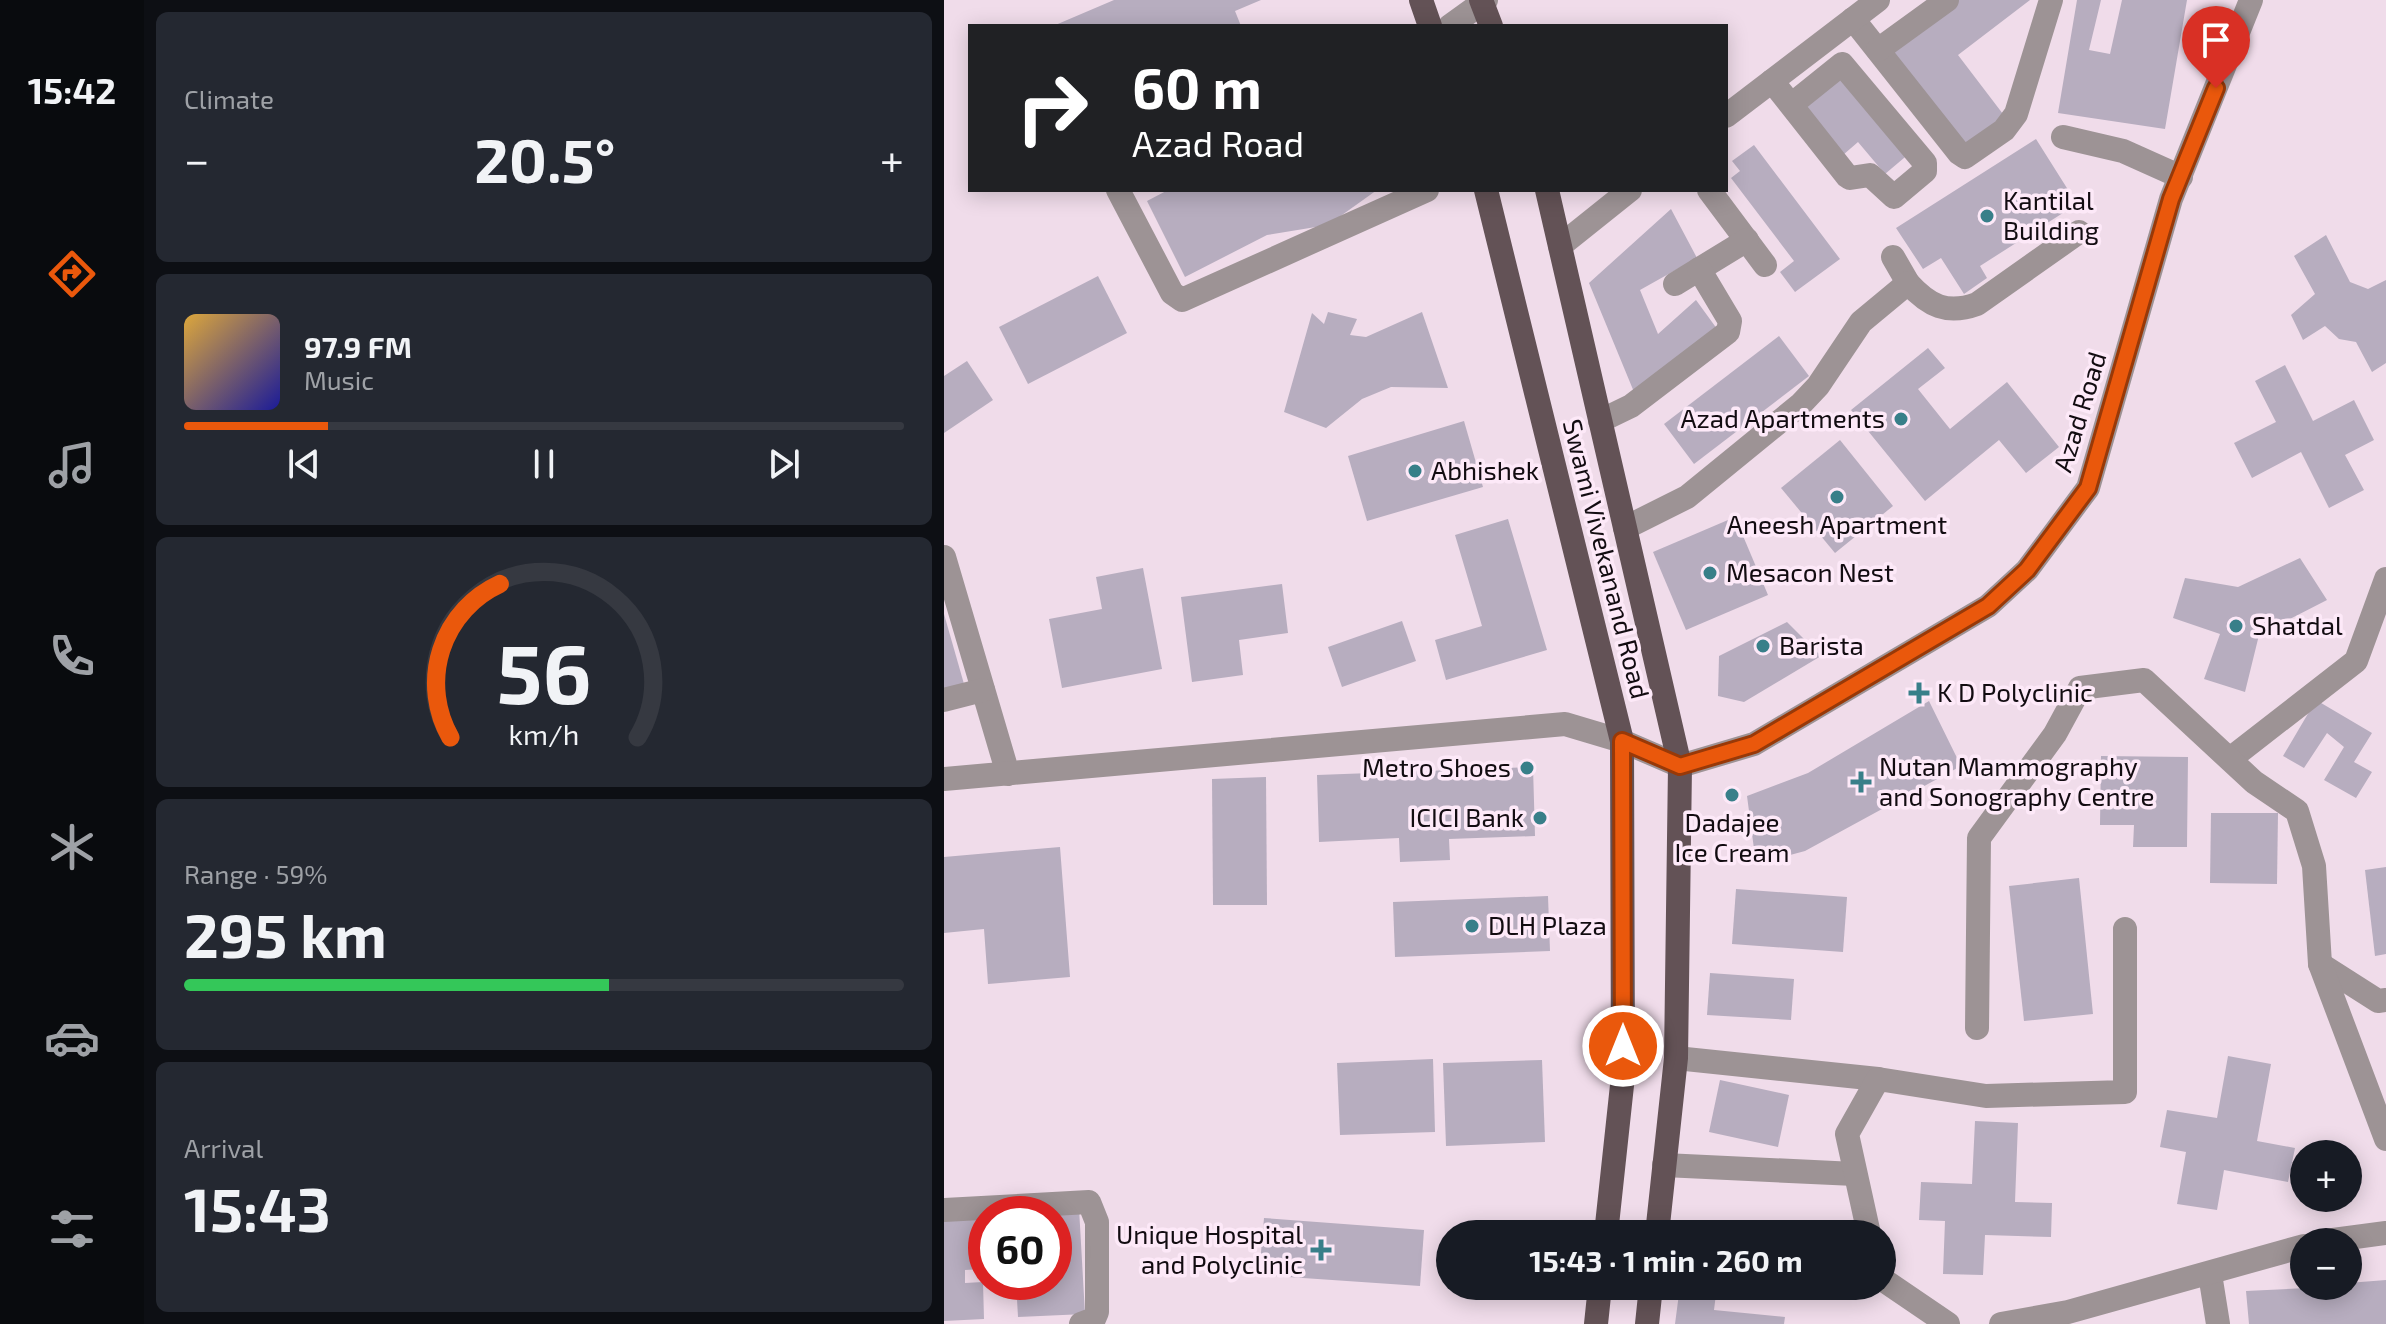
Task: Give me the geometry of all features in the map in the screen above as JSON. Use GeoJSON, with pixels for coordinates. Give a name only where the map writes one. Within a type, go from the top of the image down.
{"type":"FeatureCollection","features":[{"type":"Feature","properties":{"kind":"main road"},"geometry":{"type":"LineString","coordinates":[[1421,0],[1429,24]]}},
{"type":"Feature","properties":{"kind":"main road"},"geometry":{"type":"LineString","coordinates":[[1483,1],[1490,24]]}},
{"type":"Feature","properties":{"kind":"main road","name":"Swami Vivekanand Road"},"geometry":{"type":"LineString","coordinates":[[1486,192],[1622,741],[1623,1076],[1608,1220]]}},
{"type":"Feature","properties":{"kind":"main road","name":"Swami Vivekanand Road"},"geometry":{"type":"LineString","coordinates":[[1547,192],[1680,766],[1676,1058],[1658,1220]]}},
{"type":"Feature","properties":{"kind":"main road"},"geometry":{"type":"LineString","coordinates":[[1596,1324],[1599,1300]]}},
{"type":"Feature","properties":{"kind":"main road"},"geometry":{"type":"LineString","coordinates":[[1647,1324],[1650,1300]]}},
{"type":"Feature","properties":{"kind":"street"},"geometry":{"type":"LineString","coordinates":[[1728,114],[1878,0]]}},
{"type":"Feature","properties":{"kind":"street"},"geometry":{"type":"LineString","coordinates":[[1878,50],[1947,0]]}},
{"type":"Feature","properties":{"kind":"street"},"geometry":{"type":"LineString","coordinates":[[1853,19],[1965,157],[2004,130],[2016,114],[2051,0]]}},
{"type":"Feature","properties":{"kind":"street","name":"Azad Road"},"geometry":{"type":"LineString","coordinates":[[1680,766],[1754,744],[1988,606],[2027,570],[2088,488],[2181,177],[2251,0]]}},
{"type":"Feature","properties":{"kind":"street"},"geometry":{"type":"LineString","coordinates":[[1453,24],[1483,1]]}},
{"type":"Feature","properties":{"kind":"street"},"geometry":{"type":"LineString","coordinates":[[1772,81],[1791,105],[1850,178],[1870,175],[1894,197],[1925,171],[1925,163],[1842,64],[1791,105]]}},
{"type":"Feature","properties":{"kind":"street"},"geometry":{"type":"LineString","coordinates":[[2063,137],[2123,151],[2181,177]]}},
{"type":"Feature","properties":{"kind":"street"},"geometry":{"type":"LineString","coordinates":[[1119,192],[1172,293],[1182,300],[1423,192]]}},
{"type":"Feature","properties":{"kind":"street"},"geometry":{"type":"LineString","coordinates":[[1560,246],[1628,192]]}},
{"type":"Feature","properties":{"kind":"street"},"geometry":{"type":"LineString","coordinates":[[1711,192],[1765,265]]}},
{"type":"Feature","properties":{"kind":"street"},"geometry":{"type":"LineString","coordinates":[[1893,257],[1924,302],[1960,310],[1977,304],[2079,232]]}},
{"type":"Feature","properties":{"kind":"street"},"geometry":{"type":"LineString","coordinates":[[1675,284],[1747,240]]}},
{"type":"Feature","properties":{"kind":"street"},"geometry":{"type":"LineString","coordinates":[[1600,421],[1631,406],[1728,332],[1730,321],[1699,269]]}},
{"type":"Feature","properties":{"kind":"street"},"geometry":{"type":"LineString","coordinates":[[1625,528],[1687,497],[1801,404],[1818,386],[1861,322],[1908,283]]}},
{"type":"Feature","properties":{"kind":"street"},"geometry":{"type":"LineString","coordinates":[[944,557],[1008,774]]}},
{"type":"Feature","properties":{"kind":"street"},"geometry":{"type":"LineString","coordinates":[[2230,759],[2356,661],[2386,579]]}},
{"type":"Feature","properties":{"kind":"street"},"geometry":{"type":"LineString","coordinates":[[1977,1028],[1979,838],[2055,734],[2080,688],[2144,680],[2254,782],[2297,811],[2314,866],[2320,964],[2386,1139]]}},
{"type":"Feature","properties":{"kind":"street"},"geometry":{"type":"LineString","coordinates":[[944,700],[983,690]]}},
{"type":"Feature","properties":{"kind":"street"},"geometry":{"type":"LineString","coordinates":[[944,779],[1565,724],[1622,741],[1680,766]]}},
{"type":"Feature","properties":{"kind":"street"},"geometry":{"type":"LineString","coordinates":[[1676,1058],[1878,1079],[1986,1096],[2125,1092],[2125,929]]}},
{"type":"Feature","properties":{"kind":"street"},"geometry":{"type":"LineString","coordinates":[[2320,964],[2378,1001],[2386,1000]]}},
{"type":"Feature","properties":{"kind":"street"},"geometry":{"type":"LineString","coordinates":[[1866,1220],[1847,1134],[1878,1079]]}},
{"type":"Feature","properties":{"kind":"street"},"geometry":{"type":"LineString","coordinates":[[1664,1165],[1855,1174]]}},
{"type":"Feature","properties":{"kind":"street"},"geometry":{"type":"LineString","coordinates":[[944,1210],[1089,1202],[1097,1222],[1097,1312],[1094,1319],[1081,1324]]}},
{"type":"Feature","properties":{"kind":"street"},"geometry":{"type":"LineString","coordinates":[[2362,1236],[2386,1233]]}},
{"type":"Feature","properties":{"kind":"street"},"geometry":{"type":"LineString","coordinates":[[2001,1324],[2068,1312],[2290,1250]]}},
{"type":"Feature","properties":{"kind":"street"},"geometry":{"type":"LineString","coordinates":[[2210,1274],[2218,1324]]}},
{"type":"Feature","properties":{"kind":"street"},"geometry":{"type":"LineString","coordinates":[[1896,1289],[1948,1324]]}},
{"type":"Feature","properties":{"kind":"building"},"geometry":{"type":"Polygon","coordinates":[[[1114,0],[1261,0],[1235,11],[1240,24],[1058,24],[1114,0]]]}},
{"type":"Feature","properties":{"kind":"building"},"geometry":{"type":"Polygon","coordinates":[[[1959,0],[2030,0],[1958,55],[2006,118],[1963,151],[1888,54],[1959,0]]]}},
{"type":"Feature","properties":{"kind":"building"},"geometry":{"type":"Polygon","coordinates":[[[2077,0],[2101,0],[2089,50],[2110,54],[2122,0],[2187,0],[2165,129],[2058,113],[2077,0]]]}},
{"type":"Feature","properties":{"kind":"building"},"geometry":{"type":"Polygon","coordinates":[[[1841,69],[1911,152],[1885,174],[1858,142],[1843,155],[1800,103],[1841,69]]]}},
{"type":"Feature","properties":{"kind":"building","name":"Kantilal Building"},"geometry":{"type":"Polygon","coordinates":[[[2036,139],[2077,204],[1980,266],[1987,278],[1964,294],[1941,258],[1923,269],[1896,228],[2036,139]]]}},
{"type":"Feature","properties":{"kind":"building"},"geometry":{"type":"Polygon","coordinates":[[[1754,145],[1840,259],[1795,292],[1780,272],[1794,261],[1731,178],[1740,171],[1732,161],[1754,145]]]}},
{"type":"Feature","properties":{"kind":"building"},"geometry":{"type":"Polygon","coordinates":[[[1164,192],[1374,192],[1328,225],[1267,235],[1185,277],[1147,201],[1164,192]]]}},
{"type":"Feature","properties":{"kind":"building"},"geometry":{"type":"Polygon","coordinates":[[[1671,209],[1697,258],[1640,290],[1658,334],[1696,300],[1720,333],[1634,392],[1589,283],[1671,209]]]}},
{"type":"Feature","properties":{"kind":"building"},"geometry":{"type":"Polygon","coordinates":[[[2326,235],[2350,282],[2368,289],[2386,280],[2386,363],[2372,372],[2356,342],[2339,339],[2325,326],[2303,340],[2291,315],[2315,294],[2294,256],[2326,235]]]}},
{"type":"Feature","properties":{"kind":"building"},"geometry":{"type":"Polygon","coordinates":[[[1098,276],[1127,333],[1028,384],[999,327],[1098,276]]]}},
{"type":"Feature","properties":{"kind":"building"},"geometry":{"type":"Polygon","coordinates":[[[1328,312],[1357,319],[1350,335],[1366,337],[1422,312],[1448,388],[1391,387],[1362,399],[1326,428],[1284,412],[1312,313],[1324,324],[1328,312]]]}},
{"type":"Feature","properties":{"kind":"building"},"geometry":{"type":"Polygon","coordinates":[[[1779,336],[1809,376],[1694,464],[1664,424],[1779,336]]]}},
{"type":"Feature","properties":{"kind":"building","name":"Azad Apartments"},"geometry":{"type":"Polygon","coordinates":[[[1928,348],[1945,368],[1918,389],[1950,429],[2007,382],[2059,447],[2026,473],[1999,440],[1925,501],[1851,410],[1928,348]]]}},
{"type":"Feature","properties":{"kind":"building"},"geometry":{"type":"Polygon","coordinates":[[[967,361],[993,400],[944,433],[944,376],[967,361]]]}},
{"type":"Feature","properties":{"kind":"building"},"geometry":{"type":"Polygon","coordinates":[[[2285,365],[2313,421],[2354,400],[2374,440],[2345,455],[2364,490],[2329,508],[2301,452],[2252,478],[2234,443],[2276,422],[2255,381],[2285,365]]]}},
{"type":"Feature","properties":{"kind":"building","name":"Abhishek"},"geometry":{"type":"Polygon","coordinates":[[[1464,421],[1483,487],[1367,521],[1348,456],[1464,421]]]}},
{"type":"Feature","properties":{"kind":"building","name":"Aneesh Apartment"},"geometry":{"type":"Polygon","coordinates":[[[1840,440],[1893,506],[1835,553],[1781,488],[1840,440]]]}},
{"type":"Feature","properties":{"kind":"building","name":"Mesacon Nest"},"geometry":{"type":"Polygon","coordinates":[[[1735,517],[1768,595],[1686,630],[1653,552],[1735,517]]]}},
{"type":"Feature","properties":{"kind":"building"},"geometry":{"type":"Polygon","coordinates":[[[1508,519],[1547,650],[1446,680],[1435,640],[1482,626],[1455,535],[1508,519]]]}},
{"type":"Feature","properties":{"kind":"building","name":"Shatdal"},"geometry":{"type":"Polygon","coordinates":[[[2300,558],[2327,600],[2259,635],[2245,692],[2204,679],[2220,634],[2173,618],[2185,578],[2238,587],[2300,558]]]}},
{"type":"Feature","properties":{"kind":"building"},"geometry":{"type":"Polygon","coordinates":[[[1143,568],[1162,669],[1062,688],[1049,619],[1102,609],[1096,577],[1143,568]]]}},
{"type":"Feature","properties":{"kind":"building"},"geometry":{"type":"Polygon","coordinates":[[[1282,584],[1288,633],[1239,640],[1243,675],[1192,682],[1181,597],[1282,584]]]}},
{"type":"Feature","properties":{"kind":"building"},"geometry":{"type":"Polygon","coordinates":[[[944,614],[966,691],[944,698],[944,614]]]}},
{"type":"Feature","properties":{"kind":"building"},"geometry":{"type":"Polygon","coordinates":[[[1402,621],[1416,661],[1342,687],[1328,647],[1402,621]]]}},
{"type":"Feature","properties":{"kind":"building"},"geometry":{"type":"Polygon","coordinates":[[[1787,622],[1821,656],[1744,702],[1718,696],[1719,656],[1787,622]]]}},
{"type":"Feature","properties":{"kind":"building"},"geometry":{"type":"Polygon","coordinates":[[[2316,700],[2372,733],[2354,762],[2372,772],[2356,798],[2324,780],[2344,747],[2327,733],[2304,768],[2283,756],[2316,700]]]}},
{"type":"Feature","properties":{"kind":"building"},"geometry":{"type":"Polygon","coordinates":[[[1929,701],[1961,766],[1805,851],[1756,864],[1747,796],[1808,773],[1929,701]]]}},
{"type":"Feature","properties":{"kind":"building"},"geometry":{"type":"Polygon","coordinates":[[[2101,756],[2188,757],[2187,847],[2133,847],[2134,825],[2100,825],[2101,756]]]}},
{"type":"Feature","properties":{"kind":"building"},"geometry":{"type":"Polygon","coordinates":[[[1533,767],[1535,836],[1449,839],[1450,860],[1400,862],[1399,838],[1319,842],[1317,775],[1533,767]]]}},
{"type":"Feature","properties":{"kind":"building"},"geometry":{"type":"Polygon","coordinates":[[[1266,777],[1267,905],[1213,905],[1212,779],[1266,777]]]}},
{"type":"Feature","properties":{"kind":"building"},"geometry":{"type":"Polygon","coordinates":[[[2211,813],[2278,813],[2277,884],[2210,883],[2211,813]]]}},
{"type":"Feature","properties":{"kind":"building"},"geometry":{"type":"Polygon","coordinates":[[[1060,847],[1070,977],[988,984],[984,929],[944,933],[944,857],[1060,847]]]}},
{"type":"Feature","properties":{"kind":"building"},"geometry":{"type":"Polygon","coordinates":[[[2386,867],[2386,954],[2375,956],[2365,870],[2386,867]]]}},
{"type":"Feature","properties":{"kind":"building"},"geometry":{"type":"Polygon","coordinates":[[[2079,878],[2093,1014],[2024,1021],[2009,886],[2079,878]]]}},
{"type":"Feature","properties":{"kind":"building"},"geometry":{"type":"Polygon","coordinates":[[[1736,889],[1847,897],[1843,952],[1732,944],[1736,889]]]}},
{"type":"Feature","properties":{"kind":"building","name":"DLH Plaza"},"geometry":{"type":"Polygon","coordinates":[[[1548,896],[1550,951],[1395,957],[1393,902],[1548,896]]]}},
{"type":"Feature","properties":{"kind":"building"},"geometry":{"type":"Polygon","coordinates":[[[1710,973],[1794,979],[1791,1020],[1707,1015],[1710,973]]]}},
{"type":"Feature","properties":{"kind":"building"},"geometry":{"type":"Polygon","coordinates":[[[2228,1056],[2271,1064],[2257,1141],[2290,1147],[2288,1182],[2224,1170],[2217,1210],[2177,1204],[2186,1152],[2160,1147],[2167,1110],[2217,1118],[2228,1056]]]}},
{"type":"Feature","properties":{"kind":"building"},"geometry":{"type":"Polygon","coordinates":[[[1433,1059],[1435,1132],[1340,1135],[1337,1063],[1433,1059]]]}},
{"type":"Feature","properties":{"kind":"building"},"geometry":{"type":"Polygon","coordinates":[[[1542,1060],[1545,1142],[1446,1146],[1443,1063],[1542,1060]]]}},
{"type":"Feature","properties":{"kind":"building"},"geometry":{"type":"Polygon","coordinates":[[[1720,1080],[1789,1095],[1778,1147],[1709,1132],[1720,1080]]]}},
{"type":"Feature","properties":{"kind":"building"},"geometry":{"type":"Polygon","coordinates":[[[1975,1121],[2018,1123],[2015,1202],[2052,1203],[2051,1237],[1985,1235],[1983,1275],[1943,1274],[1945,1221],[1919,1220],[1921,1182],[1972,1184],[1975,1121]]]}},
{"type":"Feature","properties":{"kind":"building"},"geometry":{"type":"Polygon","coordinates":[[[1079,1208],[1085,1314],[1018,1317],[1017,1300],[1072,1300],[1072,1210],[1079,1208]]]}},
{"type":"Feature","properties":{"kind":"building"},"geometry":{"type":"Polygon","coordinates":[[[968,1214],[968,1270],[965,1270],[965,1283],[968,1283],[968,1300],[983,1300],[984,1319],[944,1321],[944,1215],[968,1214]]]}},
{"type":"Feature","properties":{"kind":"building"},"geometry":{"type":"Polygon","coordinates":[[[1264,1218],[1424,1230],[1420,1286],[1259,1275],[1264,1218]]]}},
{"type":"Feature","properties":{"kind":"building"},"geometry":{"type":"Polygon","coordinates":[[[2386,1280],[2386,1324],[2249,1324],[2246,1291],[2290,1289],[2290,1300],[2362,1300],[2362,1282],[2386,1280]]]}},
{"type":"Feature","properties":{"kind":"building"},"geometry":{"type":"Polygon","coordinates":[[[1678,1300],[1715,1300],[1714,1310],[1785,1317],[1784,1324],[1675,1324],[1678,1300]]]}},
{"type":"Feature","properties":{"kind":"place","name":"Kantilal Building"},"geometry":{"type":"Point","coordinates":[1987,216]}},
{"type":"Feature","properties":{"kind":"place","name":"Azad Apartments"},"geometry":{"type":"Point","coordinates":[1901,419]}},
{"type":"Feature","properties":{"kind":"place","name":"Abhishek"},"geometry":{"type":"Point","coordinates":[1415,471]}},
{"type":"Feature","properties":{"kind":"place","name":"Aneesh Apartment"},"geometry":{"type":"Point","coordinates":[1837,497]}},
{"type":"Feature","properties":{"kind":"place","name":"Mesacon Nest"},"geometry":{"type":"Point","coordinates":[1710,573]}},
{"type":"Feature","properties":{"kind":"place","name":"Shatdal"},"geometry":{"type":"Point","coordinates":[2236,626]}},
{"type":"Feature","properties":{"kind":"place","name":"Barista"},"geometry":{"type":"Point","coordinates":[1763,646]}},
{"type":"Feature","properties":{"kind":"place","name":"K D Polyclinic"},"geometry":{"type":"Point","coordinates":[1919,693]}},
{"type":"Feature","properties":{"kind":"place","name":"Metro Shoes"},"geometry":{"type":"Point","coordinates":[1527,768]}},
{"type":"Feature","properties":{"kind":"place","name":"Nutan Mammography and Sonography Centre"},"geometry":{"type":"Point","coordinates":[1861,782]}},
{"type":"Feature","properties":{"kind":"place","name":"Dadajee Ice Cream"},"geometry":{"type":"Point","coordinates":[1732,795]}},
{"type":"Feature","properties":{"kind":"place","name":"ICICI Bank"},"geometry":{"type":"Point","coordinates":[1540,818]}},
{"type":"Feature","properties":{"kind":"place","name":"DLH Plaza"},"geometry":{"type":"Point","coordinates":[1472,926]}},
{"type":"Feature","properties":{"kind":"place","name":"Unique Hospital and Polyclinic"},"geometry":{"type":"Point","coordinates":[1321,1250]}},
{"type":"Feature","properties":{"kind":"route"},"geometry":{"type":"LineString","coordinates":[[1623,1046],[1622,741],[1680,766],[1754,744],[1988,606],[2027,570],[2088,488],[2171,199],[2216,88]]}}]}
